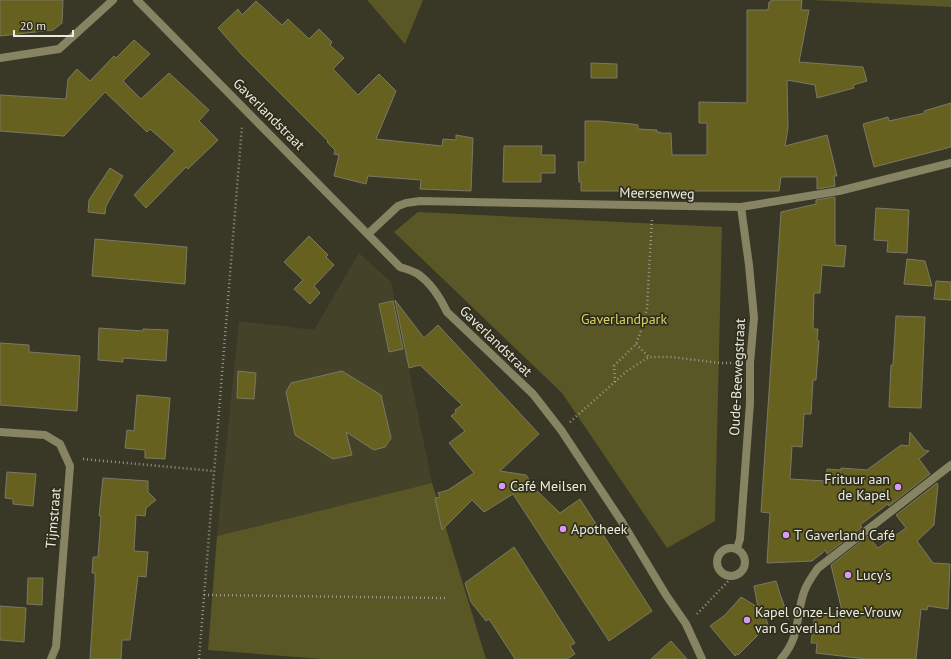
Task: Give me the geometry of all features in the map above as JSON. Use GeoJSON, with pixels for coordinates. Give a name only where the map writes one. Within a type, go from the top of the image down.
{"type":"FeatureCollection","features":[{"type":"Feature","properties":{"kind":"street"},"geometry":{"type":"LineString","coordinates":[[0,58],[59,49],[114,0]]}},
{"type":"Feature","properties":{"kind":"street","name":"Gaverlandstraat"},"geometry":{"type":"LineString","coordinates":[[137,0],[400,267],[417,274],[428,284],[440,296],[447,312],[532,394],[561,430],[622,522],[666,595],[686,624],[702,659]]}},
{"type":"Feature","properties":{"kind":"street","name":"Meersenweg"},"geometry":{"type":"LineString","coordinates":[[368,234],[398,206],[420,201],[741,207],[840,191],[951,163]]}},
{"type":"Feature","properties":{"kind":"street","name":"Oude-Beewegstraat"},"geometry":{"type":"LineString","coordinates":[[737,548],[740,539],[750,411],[750,363],[754,318],[741,207]]}},
{"type":"Feature","properties":{"kind":"street","name":"Tijmstraat"},"geometry":{"type":"LineString","coordinates":[[0,432],[45,435],[60,444],[70,466],[56,647],[51,659]]}},
{"type":"Feature","properties":{"kind":"street"},"geometry":{"type":"LineString","coordinates":[[781,659],[794,640],[804,592],[818,568],[951,465]]}},
{"type":"Feature","properties":{"kind":"street"},"geometry":{"type":"LineString","coordinates":[[730,547],[737,548],[742,551],[746,561],[743,571],[732,577],[723,575],[717,567],[719,553],[730,547]]}},
{"type":"Feature","properties":{"kind":"path"},"geometry":{"type":"LineString","coordinates":[[199,659],[244,107]]}},
{"type":"Feature","properties":{"kind":"path"},"geometry":{"type":"LineString","coordinates":[[615,382],[614,366],[636,344],[647,308],[652,214]]}},
{"type":"Feature","properties":{"kind":"path"},"geometry":{"type":"LineString","coordinates":[[636,344],[649,357]]}},
{"type":"Feature","properties":{"kind":"path"},"geometry":{"type":"LineString","coordinates":[[561,430],[627,371],[649,357],[659,356],[720,363],[750,363]]}},
{"type":"Feature","properties":{"kind":"path"},"geometry":{"type":"LineString","coordinates":[[66,457],[214,471]]}},
{"type":"Feature","properties":{"kind":"path"},"geometry":{"type":"LineString","coordinates":[[686,624],[732,577]]}},
{"type":"Feature","properties":{"kind":"path"},"geometry":{"type":"LineString","coordinates":[[204,595],[446,598]]}},
{"type":"Feature","properties":{"kind":"shaded area"},"geometry":{"type":"Polygon","coordinates":[[[359,253],[391,282],[432,483],[217,536],[239,321],[314,330],[359,253]]]}},
{"type":"Feature","properties":{"kind":"green space"},"geometry":{"type":"Polygon","coordinates":[[[367,0],[423,0],[405,44],[367,0]]]}},
{"type":"Feature","properties":{"kind":"green space"},"geometry":{"type":"Polygon","coordinates":[[[810,0],[951,0],[951,7],[810,0]]]}},
{"type":"Feature","properties":{"kind":"green space","name":"Gaverlandpark"},"geometry":{"type":"Polygon","coordinates":[[[418,212],[722,227],[715,521],[667,548],[562,393],[394,232],[418,212]]]}},
{"type":"Feature","properties":{"kind":"green space"},"geometry":{"type":"Polygon","coordinates":[[[432,483],[486,659],[322,659],[208,650],[217,536],[432,483]]]}},
{"type":"Feature","properties":{"kind":"building"},"geometry":{"type":"Polygon","coordinates":[[[0,0],[63,0],[62,23],[53,30],[0,36],[0,0]]]}},
{"type":"Feature","properties":{"kind":"building"},"geometry":{"type":"Polygon","coordinates":[[[771,0],[802,0],[801,10],[809,10],[799,62],[863,67],[867,81],[853,85],[854,88],[817,98],[815,85],[787,80],[788,128],[785,146],[827,135],[837,176],[834,176],[835,186],[817,189],[817,177],[781,177],[779,191],[581,191],[578,162],[585,162],[585,121],[632,124],[638,125],[638,129],[657,130],[656,132],[660,133],[671,133],[672,155],[707,155],[707,123],[699,123],[699,102],[747,103],[747,10],[768,10],[769,2],[771,2],[771,0]]]}},
{"type":"Feature","properties":{"kind":"building"},"geometry":{"type":"Polygon","coordinates":[[[256,1],[282,25],[288,19],[309,39],[319,29],[332,42],[330,45],[344,58],[333,69],[358,95],[379,74],[396,91],[376,139],[442,146],[443,139],[456,140],[456,135],[473,138],[471,191],[420,189],[421,180],[368,176],[366,184],[334,176],[339,155],[334,154],[335,150],[327,142],[328,141],[241,54],[218,28],[238,9],[242,15],[256,1]]]}},
{"type":"Feature","properties":{"kind":"building"},"geometry":{"type":"Polygon","coordinates":[[[134,40],[150,54],[123,81],[141,99],[169,73],[209,110],[199,121],[218,140],[188,169],[186,167],[146,208],[134,195],[175,151],[150,129],[147,132],[105,92],[64,136],[0,131],[0,95],[66,99],[68,79],[77,69],[90,81],[114,56],[116,58],[134,40]]]}},
{"type":"Feature","properties":{"kind":"building"},"geometry":{"type":"Polygon","coordinates":[[[591,63],[617,64],[617,78],[591,78],[591,63]]]}},
{"type":"Feature","properties":{"kind":"building"},"geometry":{"type":"Polygon","coordinates":[[[951,103],[951,147],[874,167],[863,124],[888,117],[889,121],[925,113],[924,111],[951,103]]]}},
{"type":"Feature","properties":{"kind":"building"},"geometry":{"type":"Polygon","coordinates":[[[504,146],[542,146],[541,155],[555,155],[555,173],[541,173],[541,182],[503,182],[504,146]]]}},
{"type":"Feature","properties":{"kind":"building"},"geometry":{"type":"Polygon","coordinates":[[[110,168],[123,176],[106,206],[105,214],[88,212],[89,200],[110,168]]]}},
{"type":"Feature","properties":{"kind":"building"},"geometry":{"type":"Polygon","coordinates":[[[835,197],[835,245],[846,246],[844,267],[822,265],[820,293],[814,293],[813,329],[818,329],[817,340],[819,341],[816,380],[813,380],[811,414],[804,414],[802,447],[792,446],[790,479],[826,481],[827,469],[841,470],[841,468],[867,470],[901,445],[909,446],[910,432],[924,450],[929,451],[919,459],[930,474],[889,506],[888,504],[860,525],[862,527],[827,554],[826,550],[812,561],[767,563],[770,513],[761,512],[781,212],[816,204],[816,200],[835,197]]]}},
{"type":"Feature","properties":{"kind":"building"},"geometry":{"type":"Polygon","coordinates":[[[876,208],[909,210],[907,253],[887,252],[888,241],[874,240],[876,208]]]}},
{"type":"Feature","properties":{"kind":"building"},"geometry":{"type":"Polygon","coordinates":[[[309,236],[328,255],[326,257],[334,265],[314,286],[320,293],[310,304],[294,289],[303,280],[284,262],[309,236]]]}},
{"type":"Feature","properties":{"kind":"building"},"geometry":{"type":"Polygon","coordinates":[[[95,239],[187,247],[185,284],[92,276],[95,239]]]}},
{"type":"Feature","properties":{"kind":"building"},"geometry":{"type":"Polygon","coordinates":[[[907,259],[925,261],[932,286],[904,284],[907,259]]]}},
{"type":"Feature","properties":{"kind":"building"},"geometry":{"type":"Polygon","coordinates":[[[936,281],[951,282],[951,300],[934,299],[936,281]]]}},
{"type":"Feature","properties":{"kind":"building"},"geometry":{"type":"Polygon","coordinates":[[[395,300],[424,338],[438,325],[539,434],[500,471],[526,475],[536,490],[560,513],[580,499],[652,611],[609,641],[513,494],[484,512],[472,500],[442,530],[435,498],[440,497],[438,493],[448,490],[474,473],[449,443],[465,431],[451,416],[456,412],[455,410],[462,405],[420,365],[409,368],[395,300]]]}},
{"type":"Feature","properties":{"kind":"building"},"geometry":{"type":"Polygon","coordinates":[[[393,301],[403,349],[389,352],[379,304],[393,301]]]}},
{"type":"Feature","properties":{"kind":"building"},"geometry":{"type":"Polygon","coordinates":[[[896,316],[925,317],[921,408],[889,407],[891,365],[893,365],[896,316]]]}},
{"type":"Feature","properties":{"kind":"building"},"geometry":{"type":"Polygon","coordinates":[[[99,328],[143,331],[143,329],[168,330],[166,361],[123,358],[123,362],[98,360],[99,328]]]}},
{"type":"Feature","properties":{"kind":"building"},"geometry":{"type":"Polygon","coordinates":[[[0,343],[29,345],[29,352],[80,356],[77,411],[0,405],[0,343]]]}},
{"type":"Feature","properties":{"kind":"building"},"geometry":{"type":"Polygon","coordinates":[[[238,371],[256,373],[254,399],[237,398],[238,371]]]}},
{"type":"Feature","properties":{"kind":"building"},"geometry":{"type":"Polygon","coordinates":[[[342,371],[381,395],[391,438],[385,447],[374,450],[346,432],[352,455],[333,459],[295,435],[286,392],[291,383],[342,371]]]}},
{"type":"Feature","properties":{"kind":"building"},"geometry":{"type":"Polygon","coordinates":[[[137,395],[170,398],[165,459],[145,458],[145,450],[125,448],[127,430],[134,431],[137,395]]]}},
{"type":"Feature","properties":{"kind":"building"},"geometry":{"type":"Polygon","coordinates":[[[7,472],[36,474],[33,506],[13,504],[13,499],[5,498],[7,472]]]}},
{"type":"Feature","properties":{"kind":"building"},"geometry":{"type":"Polygon","coordinates":[[[103,478],[148,481],[148,492],[156,500],[146,508],[145,516],[136,515],[134,551],[148,552],[146,577],[138,576],[130,640],[122,640],[121,659],[90,659],[95,582],[95,573],[92,573],[93,557],[98,557],[101,516],[99,516],[103,478]]]}},
{"type":"Feature","properties":{"kind":"building"},"geometry":{"type":"Polygon","coordinates":[[[937,483],[934,525],[917,541],[933,563],[950,564],[948,609],[928,606],[927,610],[921,609],[916,659],[866,659],[816,653],[817,643],[811,643],[815,613],[843,615],[831,565],[868,536],[878,548],[906,528],[896,515],[937,483]]]}},
{"type":"Feature","properties":{"kind":"building"},"geometry":{"type":"Polygon","coordinates":[[[514,547],[575,643],[570,646],[575,654],[567,659],[515,659],[489,619],[486,621],[471,602],[465,583],[514,547]]]}},
{"type":"Feature","properties":{"kind":"building"},"geometry":{"type":"Polygon","coordinates":[[[28,578],[43,578],[42,605],[27,604],[28,578]]]}},
{"type":"Feature","properties":{"kind":"building"},"geometry":{"type":"Polygon","coordinates":[[[776,581],[789,619],[758,608],[754,586],[776,581]]]}},
{"type":"Feature","properties":{"kind":"building","name":"Kapel Onze-Lieve-Vrouw van Gaverland"},"geometry":{"type":"Polygon","coordinates":[[[741,597],[764,611],[769,629],[760,633],[738,655],[736,654],[735,656],[710,626],[725,615],[741,597]]]}},
{"type":"Feature","properties":{"kind":"building"},"geometry":{"type":"Polygon","coordinates":[[[0,606],[26,608],[24,642],[0,640],[0,606]]]}},
{"type":"Feature","properties":{"kind":"building"},"geometry":{"type":"Polygon","coordinates":[[[671,641],[687,659],[651,659],[671,641]]]}},
{"type":"Feature","properties":{"kind":"place","name":"Café Meilsen"},"geometry":{"type":"Point","coordinates":[502,486]}},
{"type":"Feature","properties":{"kind":"place","name":"Frituur aan de Kapel"},"geometry":{"type":"Point","coordinates":[898,487]}},
{"type":"Feature","properties":{"kind":"place","name":"Apotheek"},"geometry":{"type":"Point","coordinates":[563,529]}},
{"type":"Feature","properties":{"kind":"place","name":"T Gaverland Café"},"geometry":{"type":"Point","coordinates":[786,535]}},
{"type":"Feature","properties":{"kind":"place","name":"Lucy's"},"geometry":{"type":"Point","coordinates":[848,575]}},
{"type":"Feature","properties":{"kind":"place","name":"Kapel Onze-Lieve-Vrouw van Gaverland"},"geometry":{"type":"Point","coordinates":[747,620]}}]}
